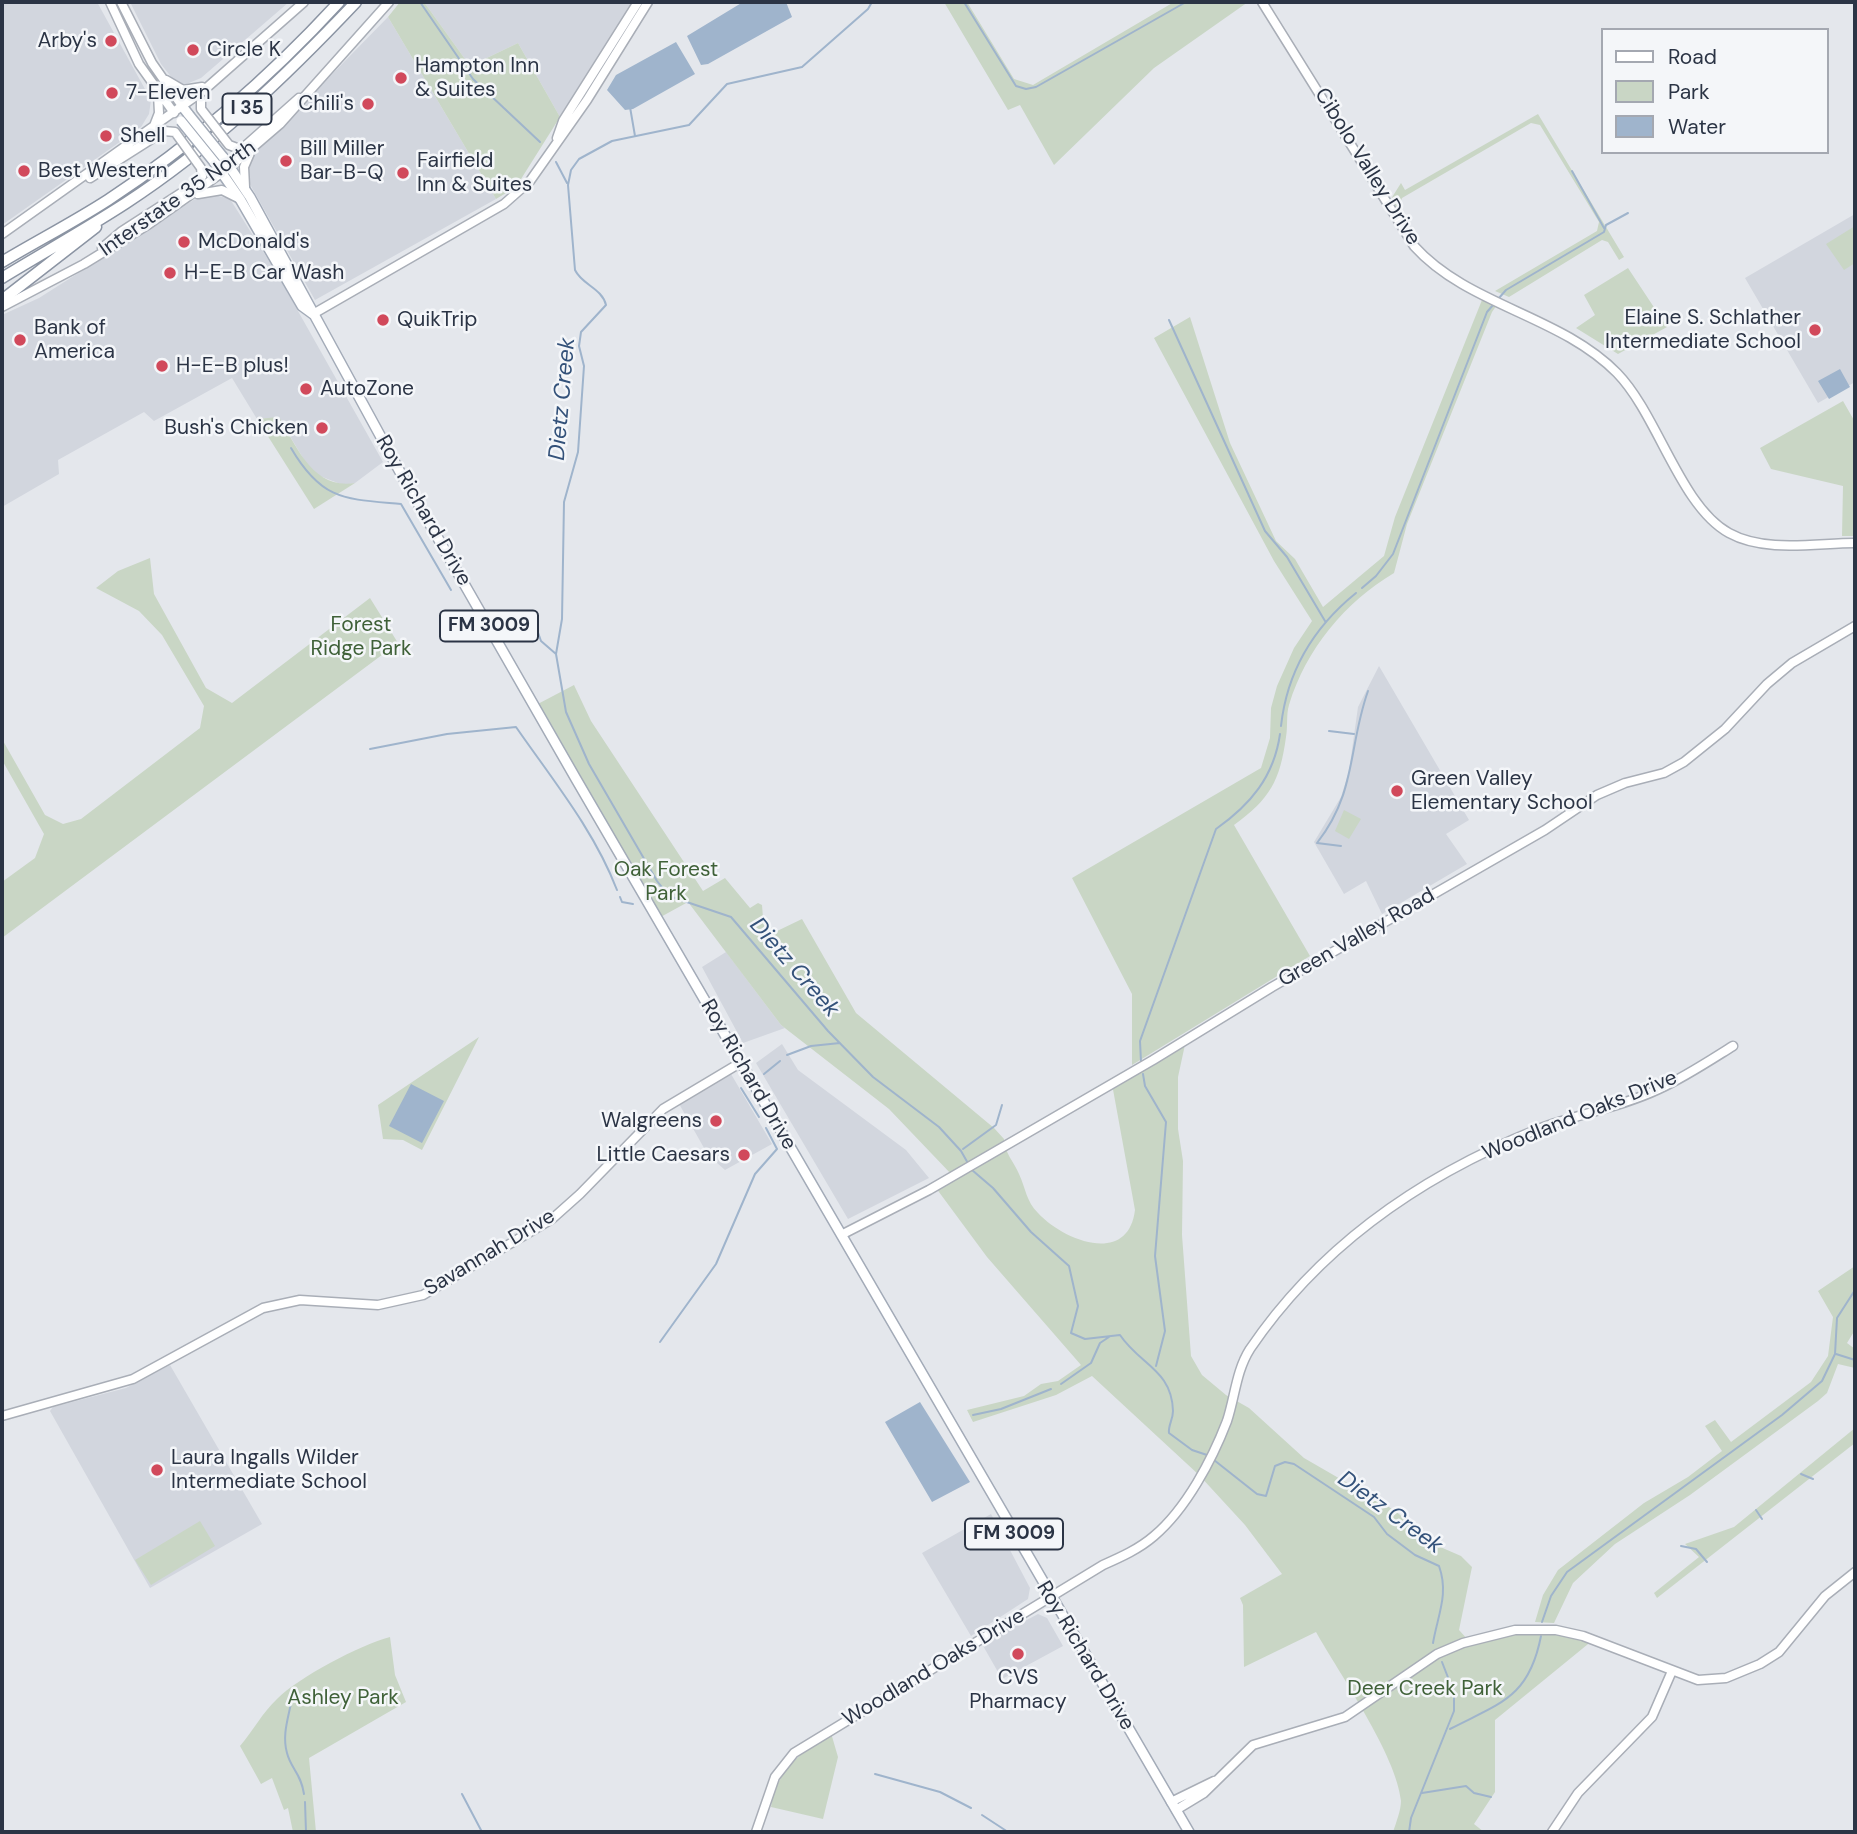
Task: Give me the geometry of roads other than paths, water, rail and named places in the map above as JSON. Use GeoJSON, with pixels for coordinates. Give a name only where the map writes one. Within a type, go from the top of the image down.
{"type":"FeatureCollection","features":[{"type":"Feature","properties":{"kind":"highway","name":"I 35"},"geometry":{"type":"LineString","coordinates":[[2,260],[108,199],[199,133],[268,74],[339,2]]}},
{"type":"Feature","properties":{"kind":"highway","name":"I 35"},"geometry":{"type":"LineString","coordinates":[[2,278],[126,203],[187,158],[263,95],[356,2]]}},
{"type":"Feature","properties":{"kind":"highway"},"geometry":{"type":"LineString","coordinates":[[2,300],[126,203]]}},
{"type":"Feature","properties":{"kind":"main road","name":"FM 3009"},"geometry":{"type":"LineString","coordinates":[[182,106],[185,118],[226,169]]}},
{"type":"Feature","properties":{"kind":"main road","name":"FM 3009"},"geometry":{"type":"LineString","coordinates":[[174,113],[185,118]]}},
{"type":"Feature","properties":{"kind":"main road","name":"Roy Richard Drive"},"geometry":{"type":"LineString","coordinates":[[226,169],[240,199],[302,306],[313,314]]}},
{"type":"Feature","properties":{"kind":"main road","name":"Roy Richard Drive"},"geometry":{"type":"LineString","coordinates":[[226,169],[246,190],[309,302],[313,314],[740,1063],[843,1234],[1051,1598],[1189,1832]]}},
{"type":"Feature","properties":{"kind":"street","name":"FM 3009"},"geometry":{"type":"LineString","coordinates":[[110,2],[139,64],[174,113]]}},
{"type":"Feature","properties":{"kind":"street","name":"FM 3009"},"geometry":{"type":"LineString","coordinates":[[121,2],[158,74],[182,106]]}},
{"type":"Feature","properties":{"kind":"street"},"geometry":{"type":"LineString","coordinates":[[2,234],[174,113],[213,83],[304,2]]}},
{"type":"Feature","properties":{"kind":"street","name":"Interstate 35 North"},"geometry":{"type":"LineString","coordinates":[[2,307],[85,264],[188,197],[252,149],[280,124],[389,2]]}},
{"type":"Feature","properties":{"kind":"street"},"geometry":{"type":"LineString","coordinates":[[556,141],[563,121],[638,2]]}},
{"type":"Feature","properties":{"kind":"street"},"geometry":{"type":"LineString","coordinates":[[313,314],[513,198],[530,181],[587,100],[648,2]]}},
{"type":"Feature","properties":{"kind":"street","name":"Cibolo Valley Drive"},"geometry":{"type":"LineString","coordinates":[[1262,2],[1414,246],[1444,273],[1581,345],[1606,363],[1636,398],[1708,517],[1729,533],[1757,543],[1855,543]]}},
{"type":"Feature","properties":{"kind":"street"},"geometry":{"type":"LineString","coordinates":[[273,29],[243,64],[201,102],[201,109],[229,145],[237,148],[245,146],[287,106],[308,92]]}},
{"type":"Feature","properties":{"kind":"street"},"geometry":{"type":"LineString","coordinates":[[158,74],[183,90],[196,90],[213,83]]}},
{"type":"Feature","properties":{"kind":"street"},"geometry":{"type":"LineString","coordinates":[[152,128],[159,113],[157,91]]}},
{"type":"Feature","properties":{"kind":"street"},"geometry":{"type":"LineString","coordinates":[[71,187],[98,174],[164,131],[175,132],[201,168],[202,176],[198,182],[122,231],[85,264]]}},
{"type":"Feature","properties":{"kind":"street"},"geometry":{"type":"LineString","coordinates":[[246,190],[244,167],[252,149]]}},
{"type":"Feature","properties":{"kind":"street"},"geometry":{"type":"LineString","coordinates":[[188,197],[216,189],[240,199]]}},
{"type":"Feature","properties":{"kind":"street","name":"Green Valley Road"},"geometry":{"type":"LineString","coordinates":[[843,1234],[958,1173],[1272,987],[1545,830],[1597,796],[1625,783],[1664,773],[1684,762],[1725,729],[1767,684],[1792,663],[1855,626]]}},
{"type":"Feature","properties":{"kind":"street","name":"Woodland Oaks Drive"},"geometry":{"type":"LineString","coordinates":[[756,1832],[775,1777],[794,1753],[1155,1535],[1179,1509],[1202,1470],[1226,1422],[1242,1362],[1267,1324],[1315,1268],[1364,1227],[1415,1192],[1491,1150],[1542,1128],[1661,1088],[1733,1046]]}},
{"type":"Feature","properties":{"kind":"street","name":"Savannah Drive"},"geometry":{"type":"LineString","coordinates":[[2,1416],[133,1379],[263,1308],[314,1300],[378,1305],[423,1295],[552,1219],[663,1109],[740,1063]]}},
{"type":"Feature","properties":{"kind":"street"},"geometry":{"type":"LineString","coordinates":[[1173,1806],[1214,1781],[1253,1745],[1345,1717],[1437,1654],[1485,1636],[1526,1629],[1556,1630],[1605,1644],[1672,1671],[1709,1680],[1726,1678],[1760,1664],[1787,1644],[1818,1603],[1855,1572]]}},
{"type":"Feature","properties":{"kind":"street"},"geometry":{"type":"LineString","coordinates":[[1552,1832],[1583,1786],[1652,1717],[1672,1671]]}},
{"type":"Feature","properties":{"kind":"water"},"geometry":{"type":"Polygon","coordinates":[[[743,2],[786,2],[792,17],[708,64],[701,65],[687,36],[743,2]]]}},
{"type":"Feature","properties":{"kind":"water"},"geometry":{"type":"Polygon","coordinates":[[[676,42],[695,74],[633,109],[625,110],[607,90],[616,75],[676,42]]]}},
{"type":"Feature","properties":{"kind":"water"},"geometry":{"type":"Polygon","coordinates":[[[1840,369],[1850,387],[1829,399],[1818,381],[1840,369]]]}},
{"type":"Feature","properties":{"kind":"water"},"geometry":{"type":"Polygon","coordinates":[[[411,1084],[444,1101],[422,1143],[389,1126],[411,1084]]]}},
{"type":"Feature","properties":{"kind":"water"},"geometry":{"type":"Polygon","coordinates":[[[920,1402],[970,1482],[932,1502],[885,1422],[920,1402]]]}},
{"type":"Feature","properties":{"kind":"waterway"},"geometry":{"type":"LineString","coordinates":[[420,2],[473,79],[540,142]]}},
{"type":"Feature","properties":{"kind":"waterway","name":"Dietz Creek"},"geometry":{"type":"LineString","coordinates":[[872,2],[868,9],[802,67],[727,84],[689,125],[612,141],[579,159],[571,170],[568,185],[575,270],[600,294],[606,305],[581,332],[579,346],[584,366],[578,452],[564,502],[562,619],[556,654],[566,712],[589,764],[657,881],[669,896],[731,917],[828,1031],[873,1077],[939,1127],[961,1151],[969,1165]]}},
{"type":"Feature","properties":{"kind":"waterway"},"geometry":{"type":"LineString","coordinates":[[964,2],[1016,86],[1026,89],[1036,87],[1186,2]]}},
{"type":"Feature","properties":{"kind":"waterway"},"geometry":{"type":"LineString","coordinates":[[630,107],[635,136]]}},
{"type":"Feature","properties":{"kind":"waterway"},"geometry":{"type":"LineString","coordinates":[[556,162],[567,183]]}},
{"type":"Feature","properties":{"kind":"waterway"},"geometry":{"type":"LineString","coordinates":[[1572,171],[1604,228]]}},
{"type":"Feature","properties":{"kind":"waterway"},"geometry":{"type":"LineString","coordinates":[[1499,298],[1506,290],[1604,232],[1606,225],[1628,213]]}},
{"type":"Feature","properties":{"kind":"waterway"},"geometry":{"type":"LineString","coordinates":[[1362,588],[1376,576],[1393,554],[1487,312],[1493,305]]}},
{"type":"Feature","properties":{"kind":"waterway"},"geometry":{"type":"LineString","coordinates":[[1169,320],[1265,531],[1287,557],[1325,621]]}},
{"type":"Feature","properties":{"kind":"waterway"},"geometry":{"type":"LineString","coordinates":[[291,448],[313,478],[325,488],[350,498],[401,504],[451,590]]}},
{"type":"Feature","properties":{"kind":"waterway"},"geometry":{"type":"LineString","coordinates":[[1281,726],[1289,687],[1305,652],[1327,621],[1356,593]]}},
{"type":"Feature","properties":{"kind":"waterway"},"geometry":{"type":"LineString","coordinates":[[496,616],[519,612],[525,615],[534,621],[541,641],[556,654]]}},
{"type":"Feature","properties":{"kind":"waterway"},"geometry":{"type":"LineString","coordinates":[[467,619],[474,626]]}},
{"type":"Feature","properties":{"kind":"waterway"},"geometry":{"type":"LineString","coordinates":[[1341,846],[1317,843],[1339,806],[1368,691]]}},
{"type":"Feature","properties":{"kind":"waterway"},"geometry":{"type":"LineString","coordinates":[[370,749],[447,734],[516,727],[584,826],[617,890]]}},
{"type":"Feature","properties":{"kind":"waterway"},"geometry":{"type":"LineString","coordinates":[[1329,731],[1354,734]]}},
{"type":"Feature","properties":{"kind":"waterway"},"geometry":{"type":"LineString","coordinates":[[1141,1062],[1140,1041],[1216,829],[1240,810],[1259,789],[1272,764],[1280,734]]}},
{"type":"Feature","properties":{"kind":"waterway"},"geometry":{"type":"LineString","coordinates":[[658,899],[669,896]]}},
{"type":"Feature","properties":{"kind":"waterway"},"geometry":{"type":"LineString","coordinates":[[620,897],[622,902],[633,904]]}},
{"type":"Feature","properties":{"kind":"waterway"},"geometry":{"type":"LineString","coordinates":[[787,1055],[811,1046],[840,1043]]}},
{"type":"Feature","properties":{"kind":"waterway"},"geometry":{"type":"LineString","coordinates":[[764,1074],[780,1061]]}},
{"type":"Feature","properties":{"kind":"waterway"},"geometry":{"type":"LineString","coordinates":[[1143,1074],[1145,1086],[1166,1122],[1155,1256],[1165,1331],[1156,1366]]}},
{"type":"Feature","properties":{"kind":"waterway"},"geometry":{"type":"LineString","coordinates":[[741,1088],[759,1117]]}},
{"type":"Feature","properties":{"kind":"waterway"},"geometry":{"type":"LineString","coordinates":[[963,1149],[996,1125],[1002,1105]]}},
{"type":"Feature","properties":{"kind":"waterway"},"geometry":{"type":"LineString","coordinates":[[660,1342],[716,1264],[755,1174],[777,1149],[766,1128]]}},
{"type":"Feature","properties":{"kind":"waterway","name":"Dietz Creek"},"geometry":{"type":"LineString","coordinates":[[972,1170],[993,1188],[1031,1232],[1069,1266],[1078,1306],[1071,1333],[1085,1339],[1120,1335],[1167,1386],[1173,1411],[1169,1433],[1192,1450],[1207,1455]]}},
{"type":"Feature","properties":{"kind":"waterway"},"geometry":{"type":"LineString","coordinates":[[1542,1622],[1551,1596],[1567,1572],[1782,1415],[1822,1381],[1835,1354],[1837,1318],[1855,1290]]}},
{"type":"Feature","properties":{"kind":"waterway"},"geometry":{"type":"LineString","coordinates":[[1061,1384],[1091,1363],[1100,1343],[1109,1337]]}},
{"type":"Feature","properties":{"kind":"waterway"},"geometry":{"type":"LineString","coordinates":[[1836,1354],[1855,1360]]}},
{"type":"Feature","properties":{"kind":"waterway"},"geometry":{"type":"LineString","coordinates":[[973,1415],[1001,1409],[1051,1389]]}},
{"type":"Feature","properties":{"kind":"waterway","name":"Dietz Creek"},"geometry":{"type":"LineString","coordinates":[[1214,1460],[1257,1494],[1266,1496],[1275,1466],[1285,1462],[1294,1464],[1374,1517],[1387,1534],[1415,1555],[1439,1566],[1443,1595],[1433,1643]]}},
{"type":"Feature","properties":{"kind":"waterway"},"geometry":{"type":"LineString","coordinates":[[1801,1474],[1813,1479]]}},
{"type":"Feature","properties":{"kind":"waterway"},"geometry":{"type":"LineString","coordinates":[[1756,1510],[1762,1519]]}},
{"type":"Feature","properties":{"kind":"waterway"},"geometry":{"type":"LineString","coordinates":[[1681,1546],[1696,1549],[1707,1562]]}},
{"type":"Feature","properties":{"kind":"waterway"},"geometry":{"type":"LineString","coordinates":[[1450,1729],[1498,1704],[1520,1686],[1536,1657],[1541,1636]]}},
{"type":"Feature","properties":{"kind":"waterway","name":"Dietz Creek"},"geometry":{"type":"LineString","coordinates":[[1409,1832],[1411,1818],[1454,1711],[1454,1693],[1442,1662]]}},
{"type":"Feature","properties":{"kind":"waterway"},"geometry":{"type":"LineString","coordinates":[[291,1703],[285,1740],[289,1758],[301,1781],[304,1794]]}},
{"type":"Feature","properties":{"kind":"waterway"},"geometry":{"type":"LineString","coordinates":[[875,1774],[940,1792],[971,1808]]}},
{"type":"Feature","properties":{"kind":"waterway"},"geometry":{"type":"LineString","coordinates":[[1422,1793],[1466,1786],[1474,1793],[1491,1797]]}},
{"type":"Feature","properties":{"kind":"waterway"},"geometry":{"type":"LineString","coordinates":[[462,1794],[482,1832]]}},
{"type":"Feature","properties":{"kind":"waterway"},"geometry":{"type":"LineString","coordinates":[[305,1802],[306,1832]]}},
{"type":"Feature","properties":{"kind":"waterway"},"geometry":{"type":"LineString","coordinates":[[982,1815],[1008,1832]]}},
{"type":"Feature","properties":{"kind":"place","name":"Arby's"},"geometry":{"type":"Point","coordinates":[111,41]}},
{"type":"Feature","properties":{"kind":"place","name":"Circle K"},"geometry":{"type":"Point","coordinates":[193,50]}},
{"type":"Feature","properties":{"kind":"place","name":"Hampton Inn & Suites"},"geometry":{"type":"Point","coordinates":[401,78]}},
{"type":"Feature","properties":{"kind":"place","name":"7-Eleven"},"geometry":{"type":"Point","coordinates":[112,93]}},
{"type":"Feature","properties":{"kind":"place","name":"Chili's"},"geometry":{"type":"Point","coordinates":[368,104]}},
{"type":"Feature","properties":{"kind":"place","name":"Shell"},"geometry":{"type":"Point","coordinates":[106,136]}},
{"type":"Feature","properties":{"kind":"place","name":"Bill Miller Bar-B-Q"},"geometry":{"type":"Point","coordinates":[286,161]}},
{"type":"Feature","properties":{"kind":"place","name":"Best Western"},"geometry":{"type":"Point","coordinates":[24,171]}},
{"type":"Feature","properties":{"kind":"place","name":"Fairfield Inn & Suites"},"geometry":{"type":"Point","coordinates":[403,173]}},
{"type":"Feature","properties":{"kind":"place","name":"McDonald's"},"geometry":{"type":"Point","coordinates":[184,242]}},
{"type":"Feature","properties":{"kind":"place","name":"H-E-B Car Wash"},"geometry":{"type":"Point","coordinates":[170,273]}},
{"type":"Feature","properties":{"kind":"place","name":"QuikTrip"},"geometry":{"type":"Point","coordinates":[383,320]}},
{"type":"Feature","properties":{"kind":"place","name":"Elaine S. Schlather Intermediate School"},"geometry":{"type":"Point","coordinates":[1815,330]}},
{"type":"Feature","properties":{"kind":"place","name":"Bank of America"},"geometry":{"type":"Point","coordinates":[20,340]}},
{"type":"Feature","properties":{"kind":"place","name":"H-E-B plus!"},"geometry":{"type":"Point","coordinates":[162,366]}},
{"type":"Feature","properties":{"kind":"place","name":"AutoZone"},"geometry":{"type":"Point","coordinates":[306,389]}},
{"type":"Feature","properties":{"kind":"place","name":"Bush's Chicken"},"geometry":{"type":"Point","coordinates":[322,428]}},
{"type":"Feature","properties":{"kind":"place","name":"Green Valley Elementary School"},"geometry":{"type":"Point","coordinates":[1397,791]}},
{"type":"Feature","properties":{"kind":"place","name":"Walgreens"},"geometry":{"type":"Point","coordinates":[716,1121]}},
{"type":"Feature","properties":{"kind":"place","name":"Little Caesars"},"geometry":{"type":"Point","coordinates":[744,1155]}},
{"type":"Feature","properties":{"kind":"place","name":"Laura Ingalls Wilder Intermediate School"},"geometry":{"type":"Point","coordinates":[157,1470]}},
{"type":"Feature","properties":{"kind":"place","name":"CVS Pharmacy"},"geometry":{"type":"Point","coordinates":[1018,1654]}},
{"type":"Feature","properties":{"kind":"park label","name":"Forest Ridge Park"},"geometry":{"type":"Point","coordinates":[361,637]}},
{"type":"Feature","properties":{"kind":"park label","name":"Oak Forest Park"},"geometry":{"type":"Point","coordinates":[666,882]}},
{"type":"Feature","properties":{"kind":"park label","name":"Deer Creek Park"},"geometry":{"type":"Point","coordinates":[1425,1689]}},
{"type":"Feature","properties":{"kind":"park label","name":"Ashley Park"},"geometry":{"type":"Point","coordinates":[343,1698]}}]}
